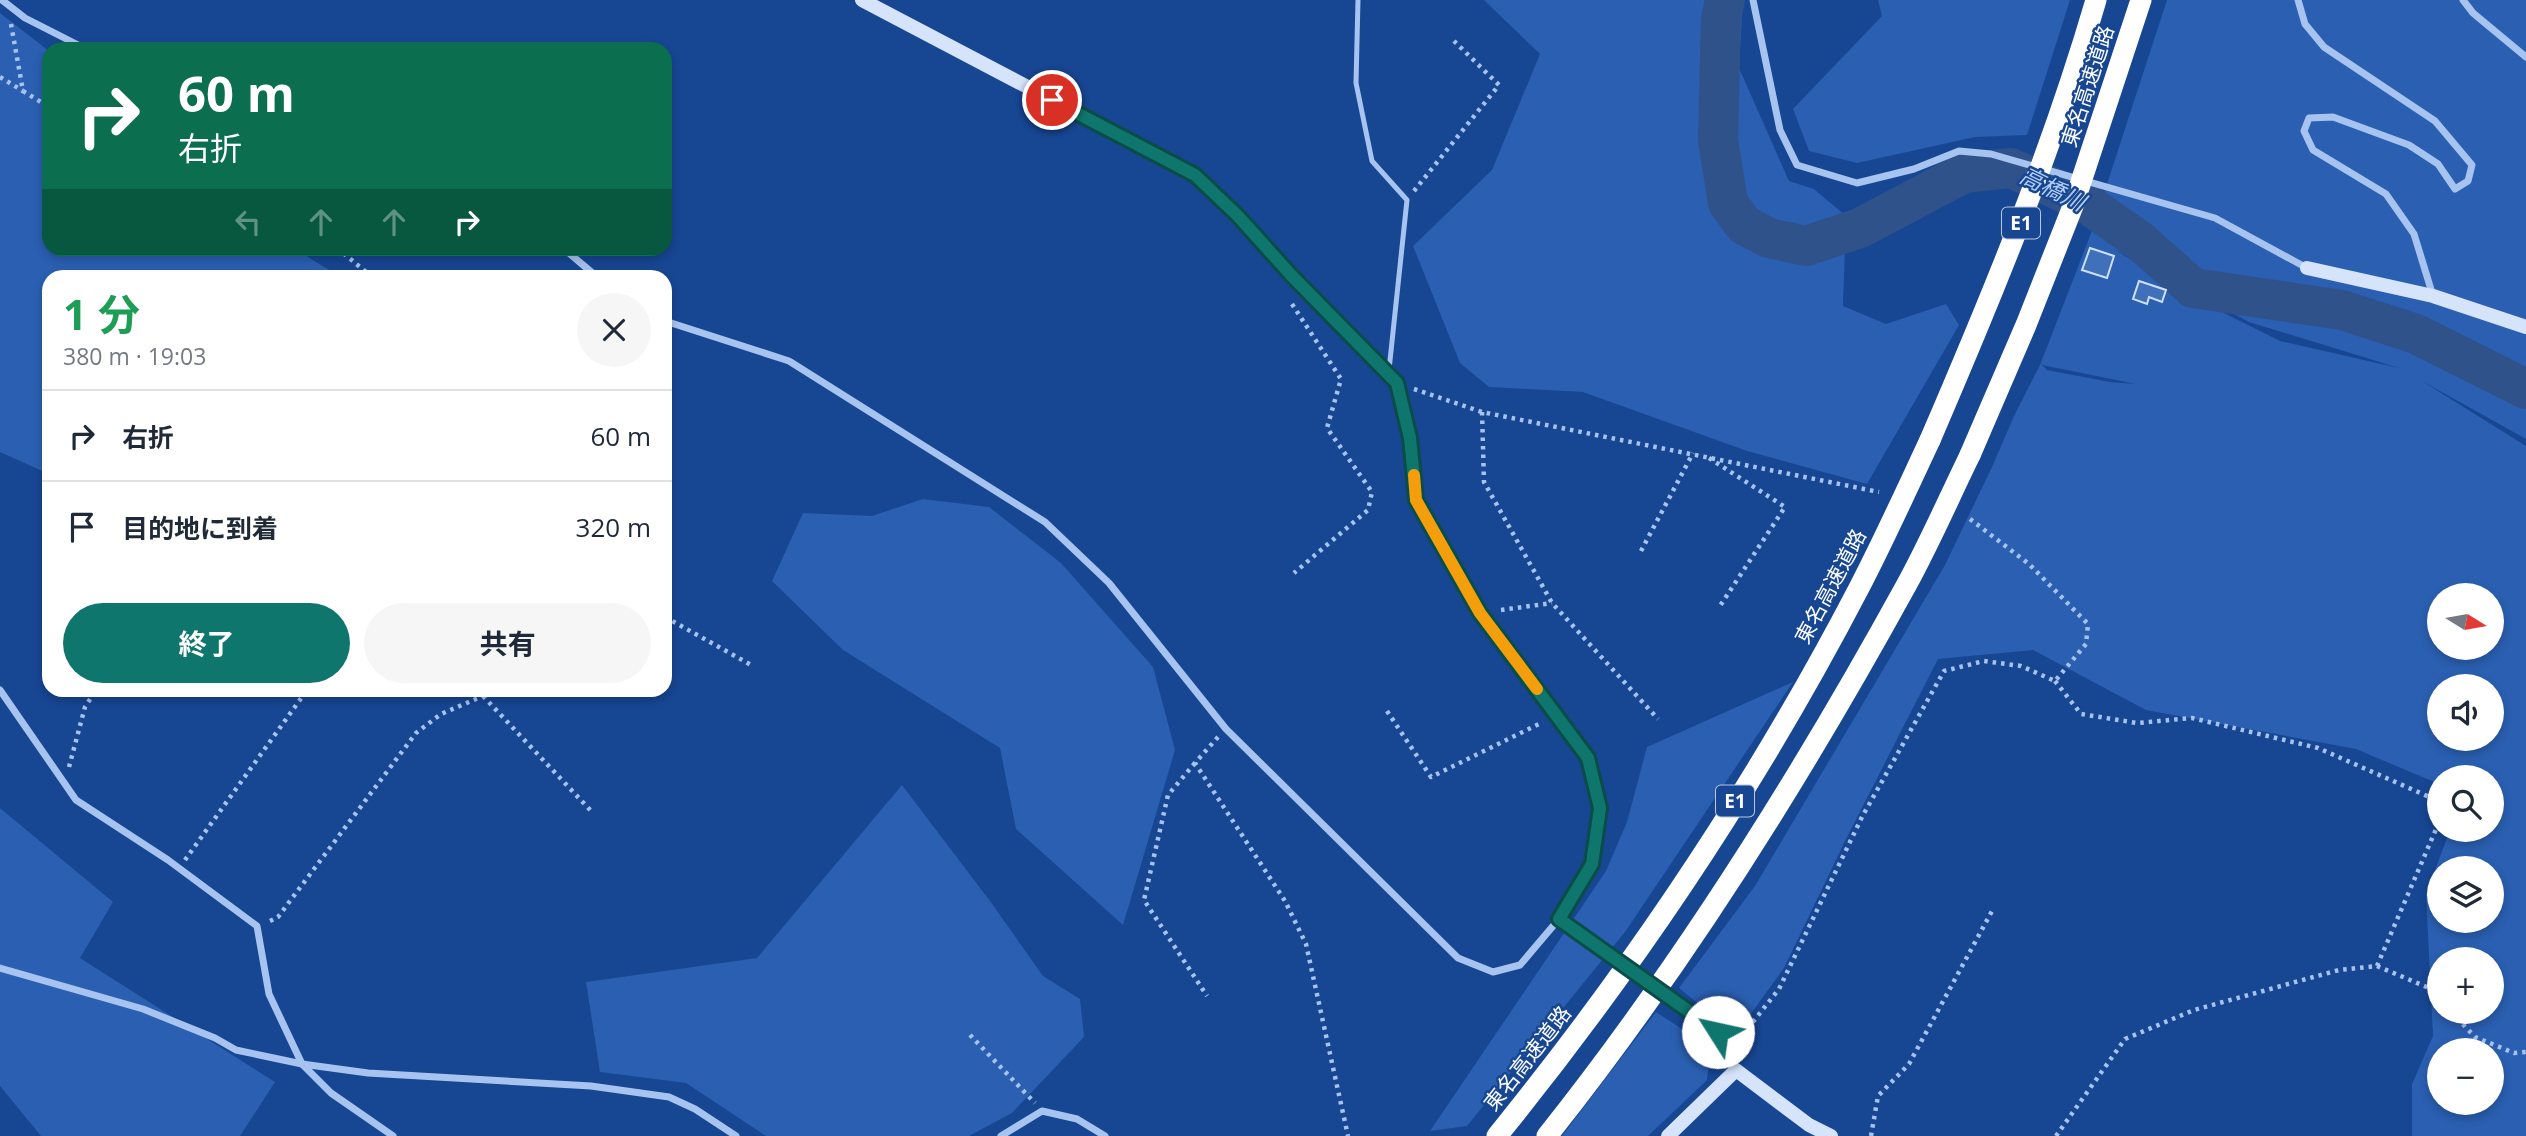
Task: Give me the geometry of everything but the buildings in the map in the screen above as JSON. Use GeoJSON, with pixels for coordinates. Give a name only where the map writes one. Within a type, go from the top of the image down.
{"type":"FeatureCollection","features":[{"type":"Feature","properties":{"kind":"highway","name":"東名高速道路"},"geometry":{"type":"LineString","coordinates":[[1497,1136],[1559,1060],[1671,904],[1784,725],[1860,587],[1930,440],[1985,312],[2033,191],[2096,0]]}},
{"type":"Feature","properties":{"kind":"highway","name":"東名高速道路"},"geometry":{"type":"LineString","coordinates":[[1547,1136],[1590,1082],[1691,943],[1774,814],[1908,583],[1970,455],[2073,206],[2141,0]]}},
{"type":"Feature","properties":{"kind":"street"},"geometry":{"type":"LineString","coordinates":[[672,323],[789,361],[1045,522],[1109,583],[1226,729],[1458,958],[1493,972],[1520,965],[1565,924],[1592,864],[1600,808],[1588,758],[1480,613],[1416,500],[1410,438],[1393,379],[1291,275],[1238,216],[1195,175],[862,0]]}},
{"type":"Feature","properties":{"kind":"street"},"geometry":{"type":"LineString","coordinates":[[1753,0],[1780,130],[1797,165],[1857,183],[1914,169],[1959,151],[1991,154],[2215,218],[2307,268],[2433,296],[2526,327]]}},
{"type":"Feature","properties":{"kind":"street"},"geometry":{"type":"LineString","coordinates":[[2298,0],[2305,24],[2325,47],[2435,121],[2472,165],[2468,181],[2455,188],[2438,164],[2409,145],[2333,117],[2309,118],[2304,131],[2313,150],[2386,194],[2414,234],[2433,296]]}},
{"type":"Feature","properties":{"kind":"street"},"geometry":{"type":"LineString","coordinates":[[2463,0],[2473,13],[2526,57]]}},
{"type":"Feature","properties":{"kind":"street"},"geometry":{"type":"LineString","coordinates":[[5,3],[25,18],[72,42]]}},
{"type":"Feature","properties":{"kind":"street"},"geometry":{"type":"LineString","coordinates":[[572,256],[589,270]]}},
{"type":"Feature","properties":{"kind":"street"},"geometry":{"type":"LineString","coordinates":[[0,690],[76,800],[179,868],[257,926],[269,994],[302,1063],[331,1093],[393,1136]]}},
{"type":"Feature","properties":{"kind":"street"},"geometry":{"type":"LineString","coordinates":[[1565,924],[1718,1032],[1730,1051],[1736,1069],[1809,1125],[1831,1136]]}},
{"type":"Feature","properties":{"kind":"street"},"geometry":{"type":"LineString","coordinates":[[0,968],[143,1009],[215,1038],[236,1050],[368,1073],[591,1086],[669,1097],[695,1109],[736,1136]]}},
{"type":"Feature","properties":{"kind":"street"},"geometry":{"type":"LineString","coordinates":[[1668,1136],[1736,1069]]}},
{"type":"Feature","properties":{"kind":"street"},"geometry":{"type":"LineString","coordinates":[[1001,1136],[1042,1111],[1077,1119],[1105,1136]]}},
{"type":"Feature","properties":{"kind":"lane"},"geometry":{"type":"LineString","coordinates":[[1358,0],[1356,83],[1373,162],[1406,200],[1393,379]]}},
{"type":"Feature","properties":{"kind":"path"},"geometry":{"type":"LineString","coordinates":[[5,3],[23,91]]}},
{"type":"Feature","properties":{"kind":"path"},"geometry":{"type":"LineString","coordinates":[[1406,200],[1499,85],[1454,41]]}},
{"type":"Feature","properties":{"kind":"path"},"geometry":{"type":"LineString","coordinates":[[0,77],[42,103]]}},
{"type":"Feature","properties":{"kind":"path"},"geometry":{"type":"LineString","coordinates":[[347,256],[364,270]]}},
{"type":"Feature","properties":{"kind":"path"},"geometry":{"type":"LineString","coordinates":[[1291,275],[1284,292],[1340,379],[1327,428],[1372,492],[1368,510],[1294,573]]}},
{"type":"Feature","properties":{"kind":"path"},"geometry":{"type":"LineString","coordinates":[[1393,379],[1482,412],[1879,492]]}},
{"type":"Feature","properties":{"kind":"path"},"geometry":{"type":"LineString","coordinates":[[1482,412],[1484,482],[1552,603],[1658,719]]}},
{"type":"Feature","properties":{"kind":"path"},"geometry":{"type":"LineString","coordinates":[[1641,551],[1693,453]]}},
{"type":"Feature","properties":{"kind":"path"},"geometry":{"type":"LineString","coordinates":[[1705,456],[1785,507],[1718,609]]}},
{"type":"Feature","properties":{"kind":"path"},"geometry":{"type":"LineString","coordinates":[[1970,519],[2029,564],[2088,624],[2086,644],[2055,681]]}},
{"type":"Feature","properties":{"kind":"path"},"geometry":{"type":"LineString","coordinates":[[1480,613],[1552,603]]}},
{"type":"Feature","properties":{"kind":"path"},"geometry":{"type":"LineString","coordinates":[[672,621],[754,666]]}},
{"type":"Feature","properties":{"kind":"path"},"geometry":{"type":"LineString","coordinates":[[1730,1051],[1779,989],[1862,817],[1944,671],[1984,661],[2021,666],[2055,681],[2081,714],[2137,723],[2192,719],[2318,748],[2427,796]]}},
{"type":"Feature","properties":{"kind":"path"},"geometry":{"type":"LineString","coordinates":[[64,784],[85,706],[91,697]]}},
{"type":"Feature","properties":{"kind":"path"},"geometry":{"type":"LineString","coordinates":[[179,868],[302,697]]}},
{"type":"Feature","properties":{"kind":"path"},"geometry":{"type":"LineString","coordinates":[[257,926],[278,917],[416,733],[441,714],[481,697]]}},
{"type":"Feature","properties":{"kind":"path"},"geometry":{"type":"LineString","coordinates":[[484,697],[593,813]]}},
{"type":"Feature","properties":{"kind":"path"},"geometry":{"type":"LineString","coordinates":[[1387,711],[1431,777],[1556,716]]}},
{"type":"Feature","properties":{"kind":"path"},"geometry":{"type":"LineString","coordinates":[[1207,996],[1144,900],[1168,795],[1226,729]]}},
{"type":"Feature","properties":{"kind":"path"},"geometry":{"type":"LineString","coordinates":[[1195,763],[1285,901],[1306,944],[1348,1136]]}},
{"type":"Feature","properties":{"kind":"path"},"geometry":{"type":"LineString","coordinates":[[2377,965],[2430,842]]}},
{"type":"Feature","properties":{"kind":"path"},"geometry":{"type":"LineString","coordinates":[[1871,1136],[1878,1096],[1909,1064],[1992,911]]}},
{"type":"Feature","properties":{"kind":"path"},"geometry":{"type":"LineString","coordinates":[[2056,1136],[2125,1039],[2194,1010],[2339,970],[2377,965],[2427,987]]}},
{"type":"Feature","properties":{"kind":"path"},"geometry":{"type":"LineString","coordinates":[[2463,1024],[2475,1037],[2514,1053],[2526,1052]]}},
{"type":"Feature","properties":{"kind":"path"},"geometry":{"type":"LineString","coordinates":[[970,1035],[1042,1111]]}},
{"type":"Feature","properties":{"kind":"shaded area"},"geometry":{"type":"Polygon","coordinates":[[[1484,0],[1743,0],[1739,68],[1789,181],[1814,189],[1846,216],[1843,306],[1886,324],[1946,304],[1959,325],[1867,484],[1747,451],[1583,392],[1489,387],[1460,363],[1413,246],[1492,170],[1540,54],[1484,0]]]}},
{"type":"Feature","properties":{"kind":"shaded area"},"geometry":{"type":"Polygon","coordinates":[[[1878,0],[2070,0],[2027,135],[1975,137],[1857,163],[1809,151],[1793,109],[1882,16],[1878,0]]]}},
{"type":"Feature","properties":{"kind":"shaded area"},"geometry":{"type":"Polygon","coordinates":[[[2167,0],[2526,0],[2526,439],[2422,381],[2526,446],[2526,1136],[2412,1136],[2412,1084],[2427,1050],[2427,1115],[2504,1115],[2504,1038],[2432,1038],[2432,1024],[2504,1024],[2504,947],[2429,947],[2428,933],[2504,933],[2504,856],[2440,856],[2446,842],[2504,842],[2504,765],[2427,765],[2427,779],[2356,749],[2146,710],[2033,650],[1938,659],[1784,968],[1740,1029],[1728,1028],[1679,988],[1755,886],[1945,565],[2040,365],[2090,236],[2167,0]],[[2112,248],[2192,297],[2280,341],[2399,368],[2249,322],[2112,248]],[[2042,365],[2047,370],[2110,382],[2136,384],[2042,365]]]}},
{"type":"Feature","properties":{"kind":"shaded area"},"geometry":{"type":"Polygon","coordinates":[[[0,13],[42,46],[42,256],[306,256],[329,270],[42,270],[42,471],[0,452],[0,13]]]}},
{"type":"Feature","properties":{"kind":"shaded area"},"geometry":{"type":"Polygon","coordinates":[[[923,499],[989,507],[1061,563],[1153,667],[1175,750],[1123,925],[1016,829],[1000,748],[843,650],[772,581],[803,513],[872,516],[923,499]]]}},
{"type":"Feature","properties":{"kind":"shaded area"},"geometry":{"type":"Polygon","coordinates":[[[1793,682],[1625,932],[1467,1126],[1430,1131],[1606,871],[1627,822],[1647,747],[1793,682]]]}},
{"type":"Feature","properties":{"kind":"shaded area"},"geometry":{"type":"Polygon","coordinates":[[[902,785],[1043,976],[1080,999],[1084,1037],[1012,1113],[969,1136],[766,1136],[686,1083],[600,1072],[586,982],[757,958],[902,785]]]}},
{"type":"Feature","properties":{"kind":"shaded area"},"geometry":{"type":"Polygon","coordinates":[[[0,808],[113,902],[80,958],[275,1082],[240,1136],[41,1136],[0,1086],[0,808]]]}},
{"type":"Feature","properties":{"kind":"shaded area"},"geometry":{"type":"Polygon","coordinates":[[[1656,1012],[1711,1048],[1707,1080],[1648,1136],[1562,1136],[1656,1012]]]}},
{"type":"Feature","properties":{"kind":"waterway","name":"高橋川"},"geometry":{"type":"LineString","coordinates":[[1725,0],[1721,19],[1718,140],[1728,203],[1744,225],[1769,238],[1806,246],[1860,228],[1964,173],[2011,168],[2086,203],[2140,241],[2193,288],[2342,310],[2416,334],[2526,389]]}},
{"type":"Feature","properties":{"kind":"slow traffic"},"geometry":{"type":"LineString","coordinates":[[1414,475],[1416,500],[1480,613],[1537,689]]}},
{"type":"Feature","properties":{"kind":"route"},"geometry":{"type":"LineString","coordinates":[[1052,100],[1195,175],[1238,216],[1291,275],[1397,383],[1410,438],[1416,500],[1480,613],[1588,758],[1600,808],[1592,864],[1559,919],[1718,1032]]}}]}
